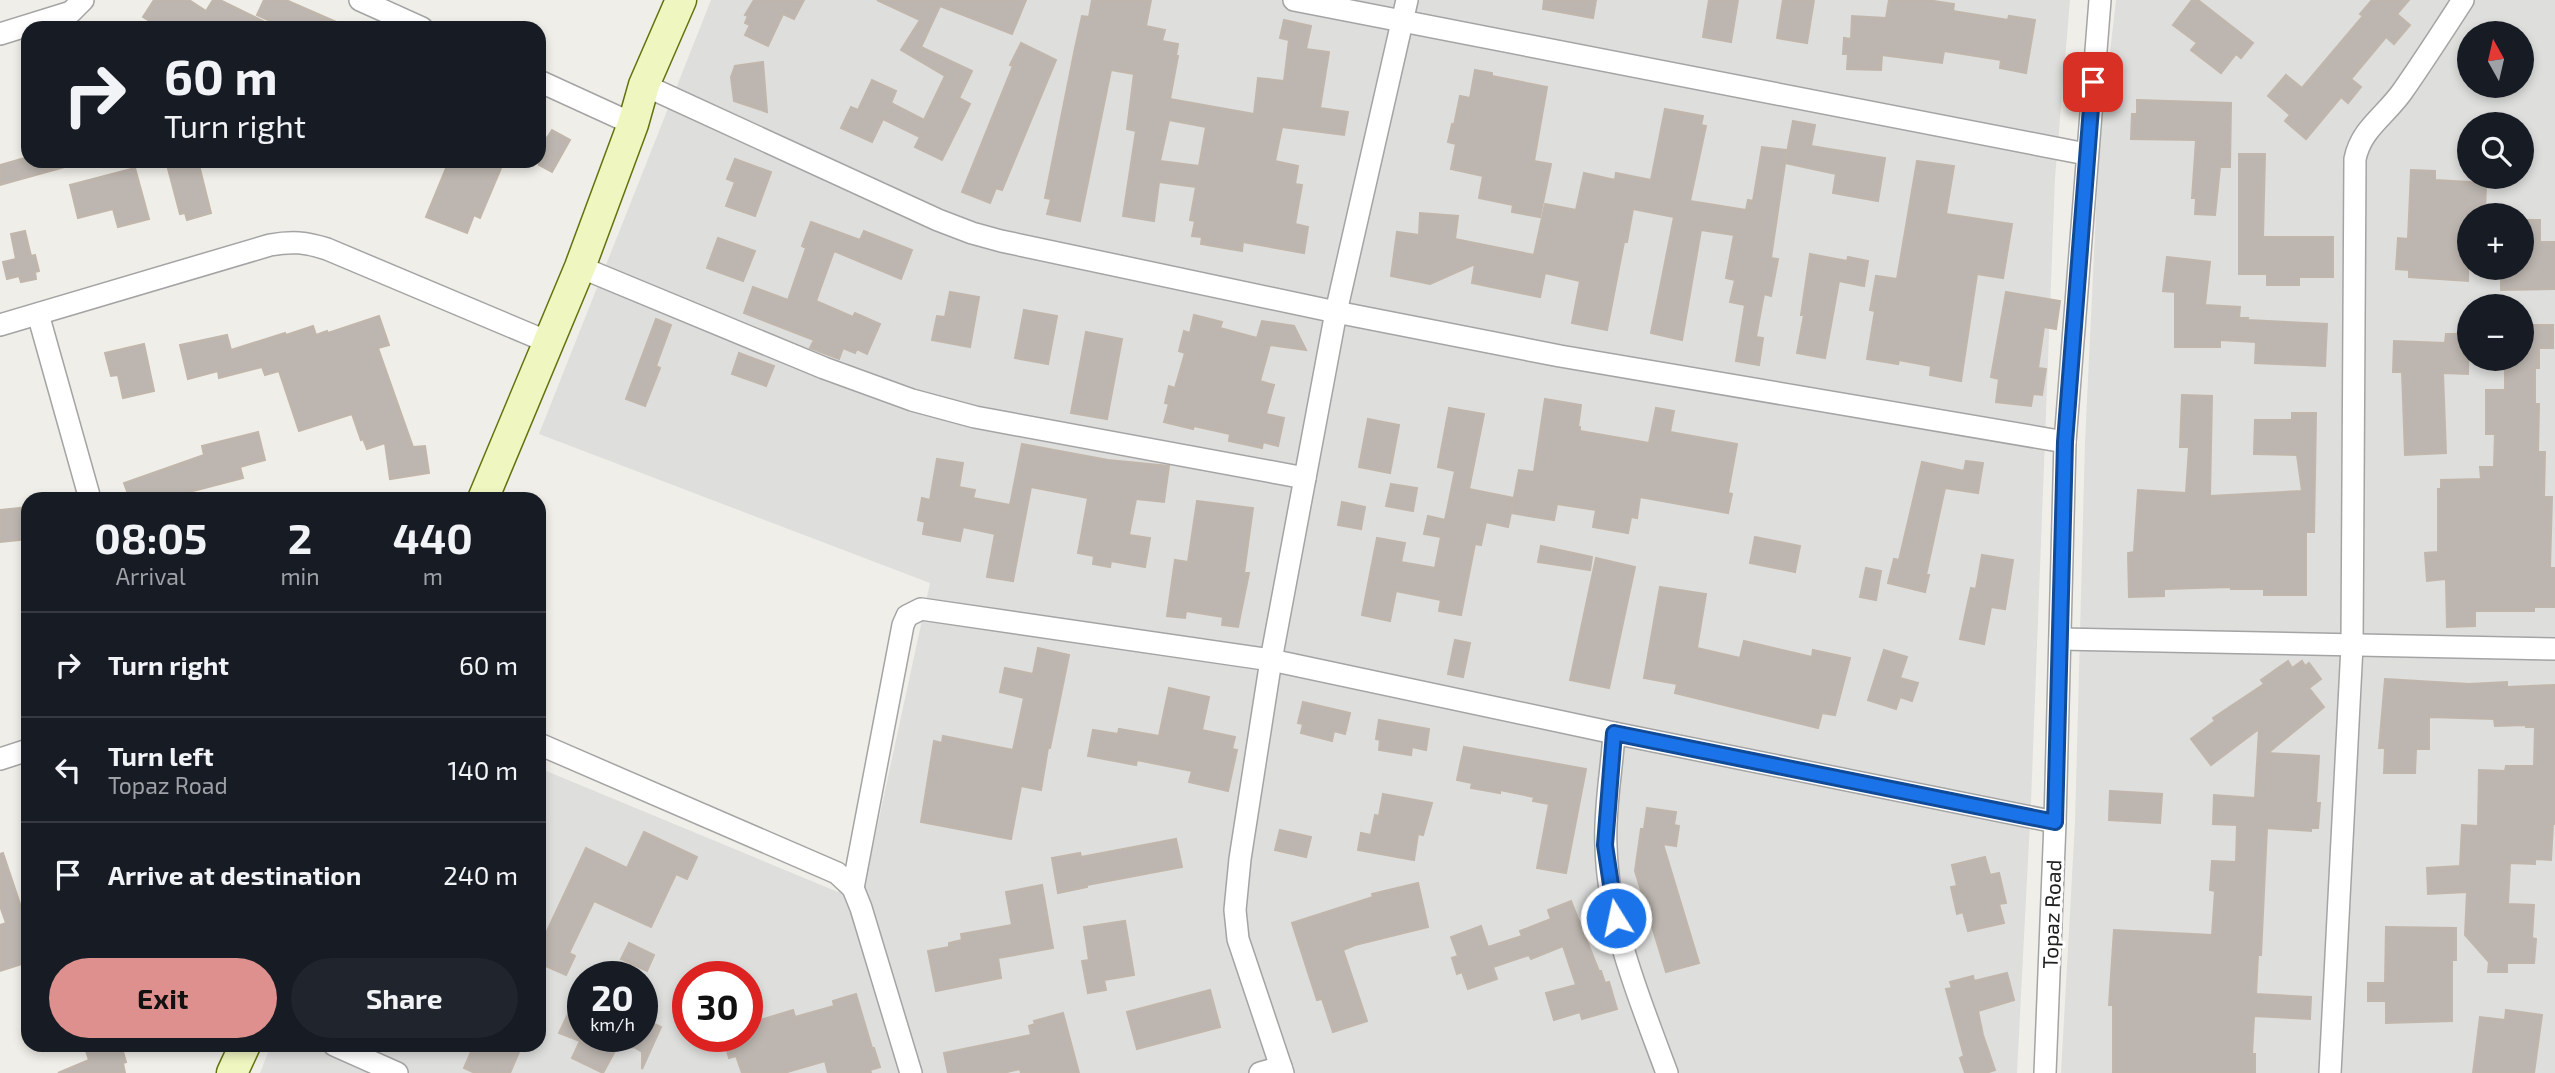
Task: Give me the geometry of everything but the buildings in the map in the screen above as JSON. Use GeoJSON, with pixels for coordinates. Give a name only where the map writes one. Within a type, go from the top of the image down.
{"type":"FeatureCollection","features":[{"type":"Feature","properties":{"kind":"street"},"geometry":{"type":"LineString","coordinates":[[42,21],[71,12],[83,0]]}},
{"type":"Feature","properties":{"kind":"street"},"geometry":{"type":"LineString","coordinates":[[360,0],[406,21]]}},
{"type":"Feature","properties":{"kind":"street"},"geometry":{"type":"LineString","coordinates":[[486,492],[580,267],[633,124],[644,85],[681,0]]}},
{"type":"Feature","properties":{"kind":"street"},"geometry":{"type":"LineString","coordinates":[[1294,0],[2086,155]]}},
{"type":"Feature","properties":{"kind":"street"},"geometry":{"type":"LineString","coordinates":[[1275,1071],[1238,939],[1235,910],[1240,859],[1271,660],[1336,312],[1407,0]]}},
{"type":"Feature","properties":{"kind":"street","name":"Topaz Road"},"geometry":{"type":"LineString","coordinates":[[2045,1073],[2065,442],[2100,0]]}},
{"type":"Feature","properties":{"kind":"street"},"geometry":{"type":"LineString","coordinates":[[2330,1073],[2352,646],[2355,159],[2358,144],[2367,130],[2400,95],[2463,0]]}},
{"type":"Feature","properties":{"kind":"street"},"geometry":{"type":"LineString","coordinates":[[0,34],[21,27]]}},
{"type":"Feature","properties":{"kind":"street"},"geometry":{"type":"LineString","coordinates":[[546,84],[633,124]]}},
{"type":"Feature","properties":{"kind":"street"},"geometry":{"type":"LineString","coordinates":[[644,85],[972,233],[1001,242],[1560,356],[2065,442]]}},
{"type":"Feature","properties":{"kind":"street"},"geometry":{"type":"LineString","coordinates":[[0,326],[257,249],[292,241],[327,249],[548,342]]}},
{"type":"Feature","properties":{"kind":"street"},"geometry":{"type":"LineString","coordinates":[[580,267],[824,368],[912,400],[975,416],[1305,478]]}},
{"type":"Feature","properties":{"kind":"street"},"geometry":{"type":"LineString","coordinates":[[38,314],[88,492]]}},
{"type":"Feature","properties":{"kind":"street"},"geometry":{"type":"LineString","coordinates":[[853,888],[903,625],[907,616],[921,609],[1271,660],[2055,822]]}},
{"type":"Feature","properties":{"kind":"street"},"geometry":{"type":"LineString","coordinates":[[2060,639],[2555,649]]}},
{"type":"Feature","properties":{"kind":"street"},"geometry":{"type":"LineString","coordinates":[[1614,733],[1605,845],[1612,898],[1625,957],[1667,1073]]}},
{"type":"Feature","properties":{"kind":"street"},"geometry":{"type":"LineString","coordinates":[[546,747],[837,873],[853,888],[862,908],[911,1073]]}},
{"type":"Feature","properties":{"kind":"street"},"geometry":{"type":"LineString","coordinates":[[0,759],[21,752]]}},
{"type":"Feature","properties":{"kind":"street"},"geometry":{"type":"LineString","coordinates":[[232,1073],[242,1052]]}},
{"type":"Feature","properties":{"kind":"street"},"geometry":{"type":"LineString","coordinates":[[350,1052],[397,1073]]}},
{"type":"Feature","properties":{"kind":"shaded area"},"geometry":{"type":"Polygon","coordinates":[[[711,0],[2070,0],[2055,178],[2031,802],[2017,1073],[260,1073],[268,1052],[546,1052],[546,771],[838,892],[867,874],[930,583],[539,434],[711,0]]]}},
{"type":"Feature","properties":{"kind":"shaded area"},"geometry":{"type":"Polygon","coordinates":[[[2116,0],[2555,0],[2555,1073],[2061,1073],[2075,823],[2085,442],[2099,149],[2116,0]]]}},
{"type":"Feature","properties":{"kind":"route"},"geometry":{"type":"LineString","coordinates":[[1616,918],[1605,845],[1614,733],[2055,822],[2065,442],[2093,82]]}}]}
